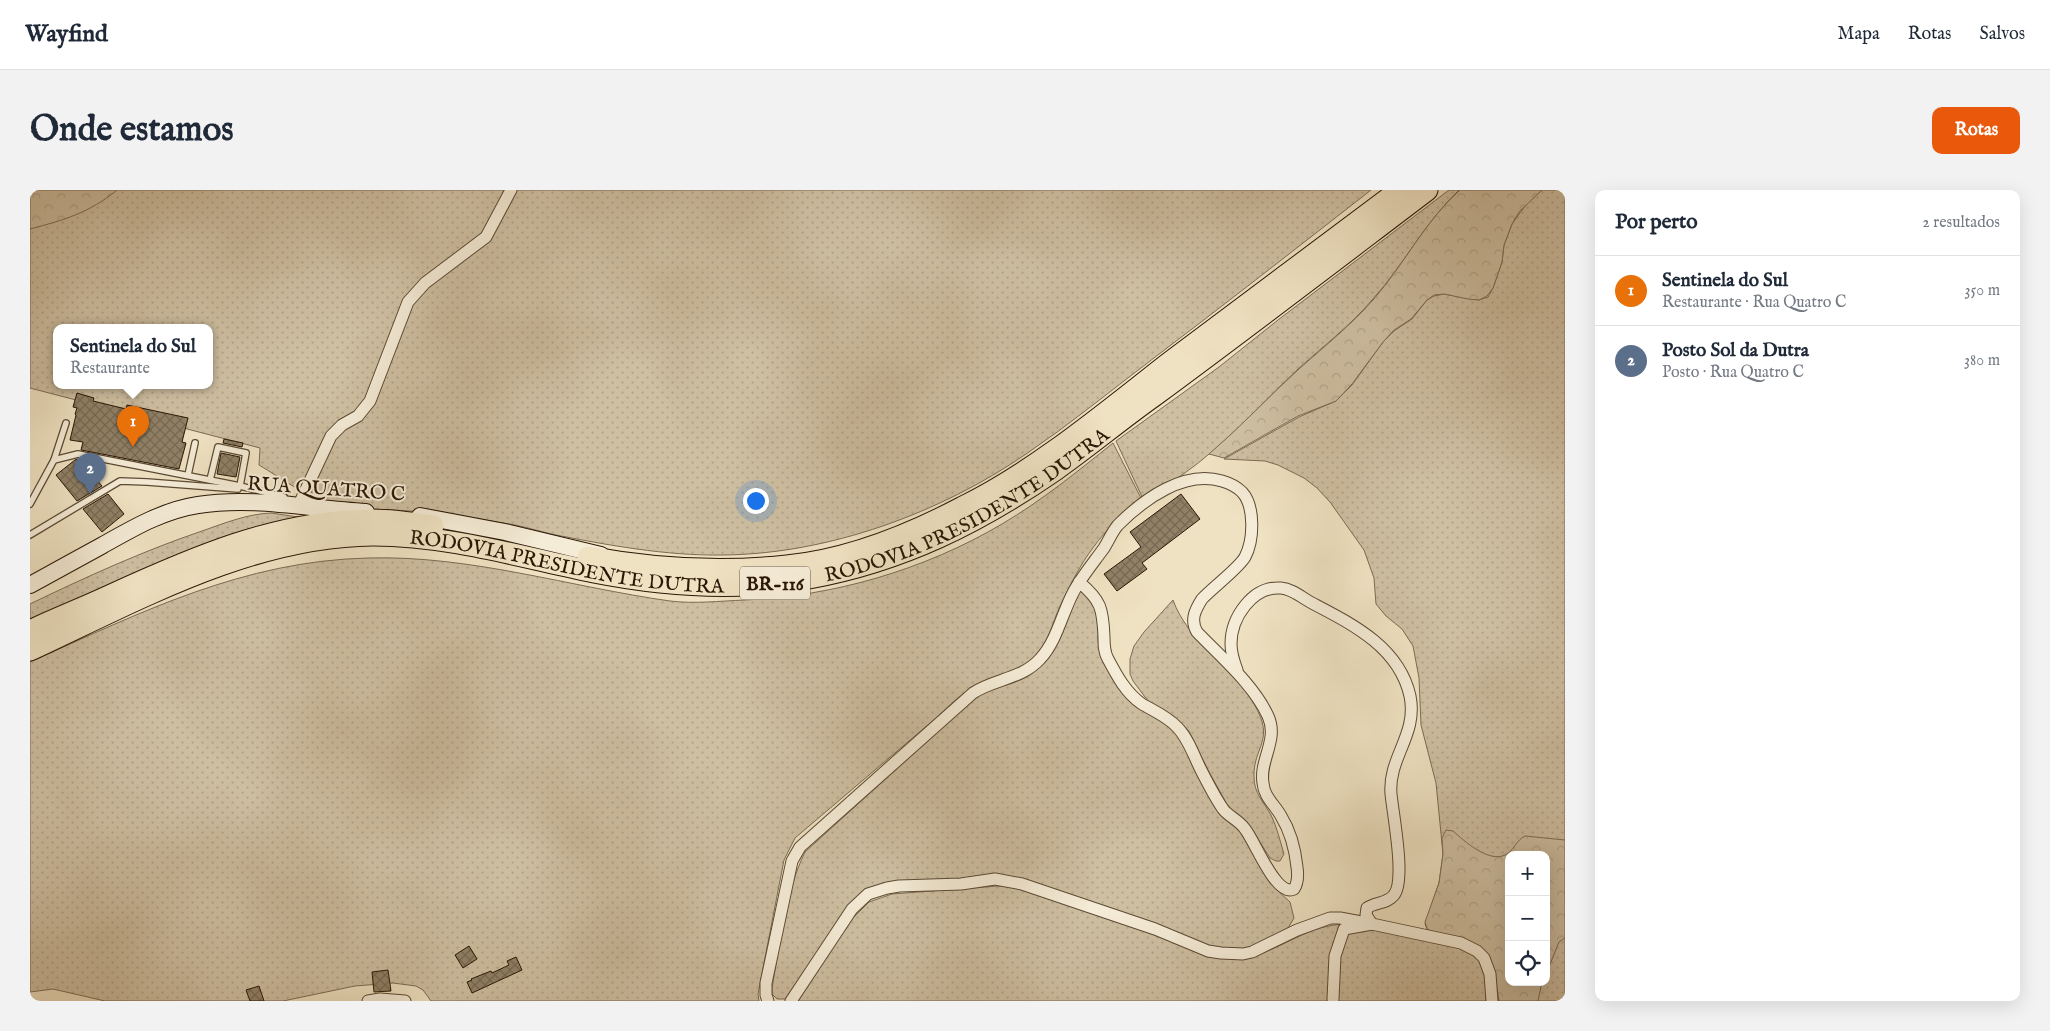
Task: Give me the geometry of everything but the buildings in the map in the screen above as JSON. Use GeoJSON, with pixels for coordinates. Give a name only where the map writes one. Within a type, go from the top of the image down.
{"type":"FeatureCollection","features":[{"type":"Feature","properties":{"kind":"highway","name":"RODOVIA PRESIDENTE DUTRA"},"geometry":{"type":"LineString","coordinates":[[30,631],[147,578],[216,550],[268,534],[372,520],[436,526],[581,556],[633,563],[709,569],[789,566],[863,549],[900,536],[965,507],[1036,462],[1118,404],[1400,190]]}},
{"type":"Feature","properties":{"kind":"highway","name":"RODOVIA PRESIDENTE DUTRA"},"geometry":{"type":"LineString","coordinates":[[30,650],[121,607],[242,558],[315,541],[350,536],[435,540],[599,573],[670,584],[724,586],[779,582],[849,570],[880,562],[960,528],[1057,468],[1427,190]]}},
{"type":"Feature","properties":{"kind":"street"},"geometry":{"type":"LineString","coordinates":[[300,502],[331,436],[342,425],[358,416],[370,401],[408,302],[425,283],[486,238],[511,190]]}},
{"type":"Feature","properties":{"kind":"street"},"geometry":{"type":"LineString","coordinates":[[768,1001],[766,982],[792,861],[800,847],[973,693],[988,685],[1019,674],[1039,660],[1053,641],[1079,582],[1115,529],[1150,500],[1177,484],[1196,478],[1217,480],[1236,487],[1247,500],[1250,511],[1251,529],[1245,558],[1202,599],[1196,608],[1193,622],[1197,632],[1240,676],[1261,704],[1271,722],[1272,742],[1262,772],[1262,783],[1268,798],[1289,830],[1294,844],[1296,886],[1291,891],[1281,887],[1260,857],[1245,827],[1222,808],[1177,726],[1141,703],[1118,678],[1104,648],[1104,617],[1102,608],[1090,591],[1079,582]]}},
{"type":"Feature","properties":{"kind":"street","name":"RUA QUATRO C"},"geometry":{"type":"LineString","coordinates":[[30,585],[138,525],[178,509],[218,503],[282,505],[445,520],[633,563]]}},
{"type":"Feature","properties":{"kind":"street"},"geometry":{"type":"LineString","coordinates":[[1240,676],[1233,658],[1231,644],[1233,630],[1239,616],[1254,597],[1268,589],[1282,588],[1296,593],[1364,632],[1387,653],[1402,673],[1407,684],[1412,710],[1409,732],[1390,776],[1398,849],[1397,890],[1390,898],[1367,908],[1366,915],[1372,924]]}},
{"type":"Feature","properties":{"kind":"street"},"geometry":{"type":"LineString","coordinates":[[791,1001],[852,909],[868,894],[886,888],[961,884],[995,879],[1008,880],[1155,929],[1208,951],[1233,954],[1252,952],[1302,928],[1330,918],[1372,924],[1461,944],[1477,951],[1484,958],[1490,974],[1492,1001]]}},
{"type":"Feature","properties":{"kind":"street"},"geometry":{"type":"LineString","coordinates":[[1334,999],[1335,956],[1344,929],[1372,924]]}},
{"type":"Feature","properties":{"kind":"street"},"geometry":{"type":"LineString","coordinates":[[368,1001],[392,999],[404,1001]]}},
{"type":"Feature","properties":{"kind":"lane"},"geometry":{"type":"LineString","coordinates":[[30,504],[54,460],[66,423]]}},
{"type":"Feature","properties":{"kind":"lane"},"geometry":{"type":"LineString","coordinates":[[188,475],[195,443]]}},
{"type":"Feature","properties":{"kind":"lane"},"geometry":{"type":"LineString","coordinates":[[210,480],[218,447],[246,453],[240,486]]}},
{"type":"Feature","properties":{"kind":"lane"},"geometry":{"type":"LineString","coordinates":[[54,460],[78,454],[240,486],[327,509]]}},
{"type":"Feature","properties":{"kind":"lane"},"geometry":{"type":"LineString","coordinates":[[30,535],[120,482],[147,482],[262,491]]}},
{"type":"Feature","properties":{"kind":"green space"},"geometry":{"type":"Polygon","coordinates":[[[30,190],[1371,190],[1073,420],[1026,454],[957,495],[920,512],[843,538],[763,553],[723,555],[680,554],[593,542],[468,517],[359,508],[321,500],[293,486],[259,465],[260,448],[30,388],[30,190]]]}},
{"type":"Feature","properties":{"kind":"green space"},"geometry":{"type":"Polygon","coordinates":[[[30,190],[117,190],[96,205],[76,215],[30,229],[30,190]]]}},
{"type":"Feature","properties":{"kind":"green space"},"geometry":{"type":"Polygon","coordinates":[[[1449,190],[1459,190],[1435,216],[1394,273],[1355,319],[1297,370],[1213,451],[1177,478],[1143,499],[1116,441],[1219,367],[1449,190]]]}},
{"type":"Feature","properties":{"kind":"green space"},"geometry":{"type":"Polygon","coordinates":[[[1460,190],[1542,190],[1519,212],[1512,224],[1504,245],[1502,262],[1493,288],[1487,296],[1479,300],[1444,294],[1434,295],[1427,300],[1411,319],[1394,330],[1352,384],[1336,401],[1298,416],[1224,458],[1209,454],[1365,309],[1436,215],[1460,190]]]}},
{"type":"Feature","properties":{"kind":"green space"},"geometry":{"type":"Polygon","coordinates":[[[1542,190],[1565,190],[1565,1001],[1499,1001],[1495,976],[1488,959],[1427,929],[1425,924],[1439,883],[1443,854],[1436,783],[1421,725],[1419,678],[1413,646],[1402,629],[1386,616],[1376,604],[1374,578],[1364,550],[1330,502],[1317,488],[1304,478],[1278,465],[1265,461],[1224,459],[1299,417],[1336,401],[1352,385],[1383,342],[1394,331],[1412,319],[1427,300],[1444,294],[1479,300],[1488,297],[1502,262],[1504,245],[1512,224],[1527,203],[1542,190]]]}},
{"type":"Feature","properties":{"kind":"green space"},"geometry":{"type":"Polygon","coordinates":[[[1113,443],[1142,500],[1115,522],[1084,560],[1060,606],[1047,639],[1035,657],[1020,668],[976,686],[959,697],[795,838],[784,860],[758,994],[759,1001],[431,1001],[423,990],[416,986],[393,983],[355,986],[283,1001],[105,1001],[53,989],[30,992],[30,662],[112,625],[194,592],[278,568],[322,561],[406,558],[444,561],[679,602],[745,600],[812,593],[878,578],[941,555],[972,540],[1031,506],[1113,443]]]}},
{"type":"Feature","properties":{"kind":"green space"},"geometry":{"type":"Polygon","coordinates":[[[271,513],[298,517],[30,625],[30,604],[72,584],[136,556],[236,519],[271,513]]]}},
{"type":"Feature","properties":{"kind":"green space"},"geometry":{"type":"Polygon","coordinates":[[[1080,587],[1090,595],[1099,619],[1098,640],[1101,658],[1176,731],[1277,890],[1290,902],[1294,918],[1288,928],[1252,948],[1221,950],[1032,884],[883,885],[829,935],[785,999],[777,999],[772,994],[772,988],[784,918],[798,868],[805,852],[975,698],[1033,673],[1051,646],[1080,587]]]}},
{"type":"Feature","properties":{"kind":"green space"},"geometry":{"type":"Polygon","coordinates":[[[1173,600],[1189,629],[1245,690],[1260,716],[1263,735],[1255,766],[1254,783],[1277,829],[1284,854],[1280,861],[1270,858],[1251,828],[1229,808],[1189,731],[1173,717],[1148,701],[1130,674],[1130,659],[1134,646],[1173,600]]]}},
{"type":"Feature","properties":{"kind":"green space"},"geometry":{"type":"Polygon","coordinates":[[[1446,830],[1453,831],[1484,854],[1499,857],[1505,855],[1505,986],[1541,986],[1538,1001],[1499,1001],[1495,976],[1488,959],[1427,929],[1425,922],[1439,883],[1443,854],[1442,838],[1446,830]]]}},
{"type":"Feature","properties":{"kind":"green space"},"geometry":{"type":"Polygon","coordinates":[[[1525,836],[1565,840],[1565,938],[1559,942],[1550,964],[1550,851],[1511,851],[1519,840],[1525,836]]]}},
{"type":"Feature","properties":{"kind":"green space"},"geometry":{"type":"Polygon","coordinates":[[[1014,886],[1247,957],[1260,954],[1320,928],[1347,924],[1454,946],[1473,955],[1482,966],[1486,1001],[798,1001],[851,920],[869,902],[892,894],[1014,886]]]}},
{"type":"Feature","properties":{"kind":"place","name":"Sentinela do Sul"},"geometry":{"type":"Point","coordinates":[133,447]}},
{"type":"Feature","properties":{"kind":"place","name":"Posto Sol da Dutra"},"geometry":{"type":"Point","coordinates":[90,494]}}]}
